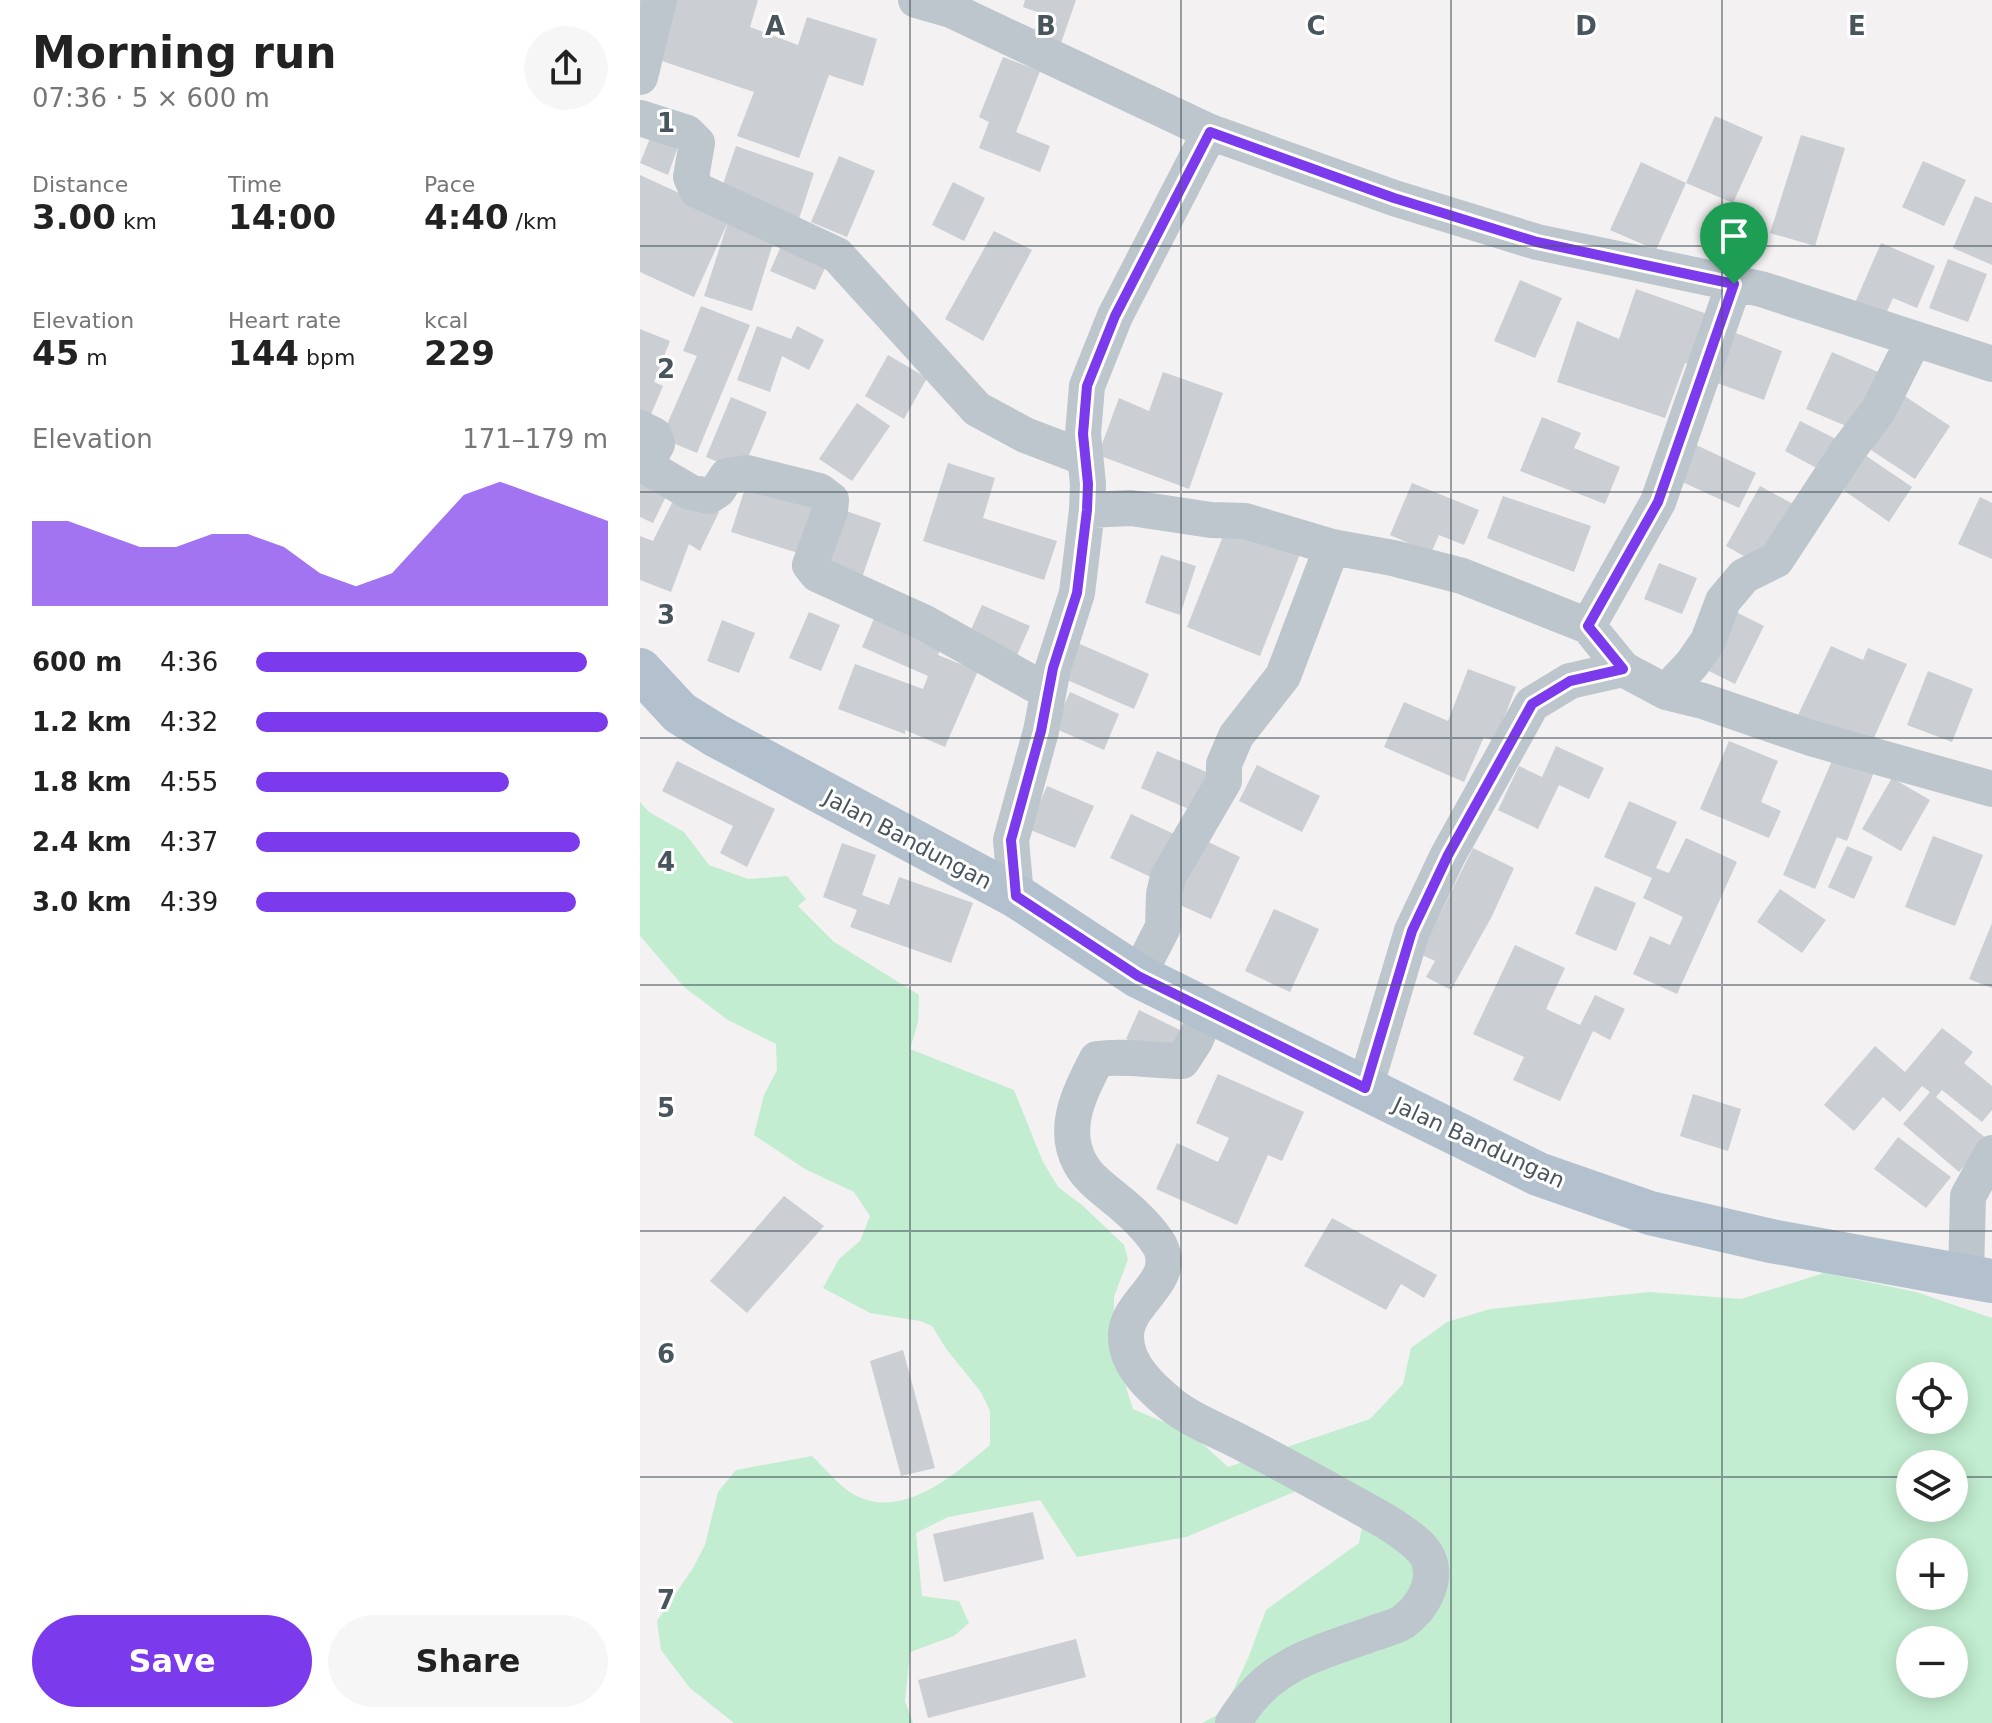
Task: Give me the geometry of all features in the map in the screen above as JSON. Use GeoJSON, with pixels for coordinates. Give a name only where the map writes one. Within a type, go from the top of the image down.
{"type":"FeatureCollection","features":[{"type":"Feature","properties":{"kind":"main road","name":"Jalan Bandungan"},"geometry":{"type":"LineString","coordinates":[[640,670],[680,713],[717,736],[1016,896],[1138,976],[1538,1174],[1650,1213],[1771,1241],[1979,1278]]}},
{"type":"Feature","properties":{"kind":"street"},"geometry":{"type":"LineString","coordinates":[[640,77],[659,0]]}},
{"type":"Feature","properties":{"kind":"street"},"geometry":{"type":"LineString","coordinates":[[916,0],[951,10],[1210,132],[1394,198],[1537,242],[1761,289],[1992,364]]}},
{"type":"Feature","properties":{"kind":"street"},"geometry":{"type":"LineString","coordinates":[[640,118],[687,133],[697,143],[691,177],[697,190],[837,255],[977,409],[1025,435],[1085,458]]}},
{"type":"Feature","properties":{"kind":"street"},"geometry":{"type":"LineString","coordinates":[[1016,896],[1011,840],[1027,789],[1060,644],[1077,593],[1087,510],[1083,434],[1087,386],[1115,316],[1210,132]]}},
{"type":"Feature","properties":{"kind":"street"},"geometry":{"type":"LineString","coordinates":[[1588,626],[1658,502],[1734,284]]}},
{"type":"Feature","properties":{"kind":"street"},"geometry":{"type":"LineString","coordinates":[[1666,692],[1708,641],[1723,601],[1744,576],[1776,560],[1849,449],[1878,411],[1914,339]]}},
{"type":"Feature","properties":{"kind":"street"},"geometry":{"type":"LineString","coordinates":[[640,428],[654,435],[657,444],[649,458],[649,468],[690,492],[709,496],[718,490],[727,476],[747,473],[819,491],[831,500],[830,511],[810,565],[817,574],[925,623],[1048,692]]}},
{"type":"Feature","properties":{"kind":"street"},"geometry":{"type":"LineString","coordinates":[[1087,510],[1131,508],[1211,520],[1245,521],[1332,547],[1393,558],[1462,576],[1588,626],[1623,669],[1666,692],[1703,701],[1814,739],[1992,789]]}},
{"type":"Feature","properties":{"kind":"street"},"geometry":{"type":"LineString","coordinates":[[1138,976],[1163,927],[1168,877],[1224,781],[1224,764],[1236,736],[1283,676],[1332,547]]}},
{"type":"Feature","properties":{"kind":"street"},"geometry":{"type":"LineString","coordinates":[[1365,1088],[1412,931],[1448,855],[1532,704],[1570,681],[1623,669]]}},
{"type":"Feature","properties":{"kind":"street"},"geometry":{"type":"LineString","coordinates":[[1208,1010],[1195,1041],[1182,1061],[1118,1056],[1097,1059],[1074,1111],[1072,1143],[1080,1164],[1137,1217],[1161,1249],[1165,1266],[1161,1277],[1130,1318],[1125,1333],[1131,1360],[1142,1376],[1174,1407],[1387,1522],[1414,1542],[1427,1557],[1431,1573],[1428,1591],[1419,1606],[1402,1623],[1297,1662],[1275,1675],[1249,1698],[1233,1723]]}},
{"type":"Feature","properties":{"kind":"street"},"geometry":{"type":"LineString","coordinates":[[1979,1278],[1968,1196],[1992,1153]]}},
{"type":"Feature","properties":{"kind":"green space"},"geometry":{"type":"Polygon","coordinates":[[[640,802],[649,812],[684,832],[709,865],[748,879],[787,876],[806,899],[798,906],[834,942],[919,995],[918,1022],[910,1049],[1014,1090],[1043,1162],[1058,1187],[1124,1245],[1128,1259],[1114,1297],[1114,1350],[1133,1409],[1192,1434],[1228,1467],[1370,1419],[1403,1384],[1411,1348],[1447,1322],[1490,1309],[1649,1292],[1741,1299],[1824,1273],[1916,1292],[1992,1318],[1992,1723],[1202,1723],[1223,1712],[1266,1610],[1359,1543],[1368,1494],[1330,1477],[1186,1537],[1077,1557],[1040,1500],[948,1517],[916,1533],[922,1596],[959,1601],[969,1623],[954,1636],[910,1652],[905,1701],[913,1723],[734,1723],[690,1688],[661,1650],[657,1621],[693,1568],[705,1545],[718,1492],[736,1470],[812,1456],[853,1494],[872,1501],[890,1502],[909,1498],[944,1481],[990,1445],[990,1411],[981,1392],[932,1326],[920,1321],[870,1313],[823,1288],[839,1259],[860,1241],[870,1216],[854,1192],[805,1169],[754,1135],[764,1095],[777,1070],[776,1044],[728,1020],[684,987],[640,936],[640,802]]]}},
{"type":"Feature","properties":{"kind":"building"},"geometry":{"type":"Polygon","coordinates":[[[675,0],[758,0],[750,27],[798,45],[807,17],[877,39],[863,86],[829,75],[799,158],[737,136],[754,92],[656,59],[675,0]]]}},
{"type":"Feature","properties":{"kind":"building"},"geometry":{"type":"Polygon","coordinates":[[[1025,0],[1076,0],[1061,43],[1033,34],[1040,13],[1023,7],[1025,0]]]}},
{"type":"Feature","properties":{"kind":"building"},"geometry":{"type":"Polygon","coordinates":[[[1003,57],[1040,71],[1016,132],[1050,146],[1040,172],[979,148],[989,122],[979,117],[1003,57]]]}},
{"type":"Feature","properties":{"kind":"building"},"geometry":{"type":"Polygon","coordinates":[[[1715,116],[1763,137],[1733,203],[1686,183],[1715,116]]]}},
{"type":"Feature","properties":{"kind":"building"},"geometry":{"type":"Polygon","coordinates":[[[653,131],[680,141],[668,175],[640,163],[653,131]]]}},
{"type":"Feature","properties":{"kind":"building"},"geometry":{"type":"Polygon","coordinates":[[[1801,135],[1845,148],[1815,246],[1770,233],[1801,135]]]}},
{"type":"Feature","properties":{"kind":"building"},"geometry":{"type":"Polygon","coordinates":[[[736,146],[814,173],[797,225],[720,193],[736,146]]]}},
{"type":"Feature","properties":{"kind":"building"},"geometry":{"type":"Polygon","coordinates":[[[839,156],[875,171],[847,237],[811,222],[839,156]]]}},
{"type":"Feature","properties":{"kind":"building"},"geometry":{"type":"Polygon","coordinates":[[[1923,161],[1966,180],[1944,226],[1902,207],[1923,161]]]}},
{"type":"Feature","properties":{"kind":"building"},"geometry":{"type":"Polygon","coordinates":[[[1641,162],[1686,183],[1656,250],[1610,230],[1641,162]]]}},
{"type":"Feature","properties":{"kind":"building"},"geometry":{"type":"Polygon","coordinates":[[[640,175],[775,237],[752,311],[704,296],[728,222],[694,297],[640,272],[640,175]]]}},
{"type":"Feature","properties":{"kind":"building"},"geometry":{"type":"Polygon","coordinates":[[[953,182],[985,198],[964,241],[932,225],[953,182]]]}},
{"type":"Feature","properties":{"kind":"building"},"geometry":{"type":"Polygon","coordinates":[[[1975,196],[1992,203],[1992,265],[1953,248],[1975,196]]]}},
{"type":"Feature","properties":{"kind":"building"},"geometry":{"type":"Polygon","coordinates":[[[994,231],[1032,250],[983,341],[945,319],[994,231]]]}},
{"type":"Feature","properties":{"kind":"building"},"geometry":{"type":"Polygon","coordinates":[[[785,237],[830,257],[815,290],[770,271],[785,237]]]}},
{"type":"Feature","properties":{"kind":"building"},"geometry":{"type":"Polygon","coordinates":[[[1881,243],[1935,266],[1917,308],[1893,298],[1884,318],[1854,305],[1881,243]]]}},
{"type":"Feature","properties":{"kind":"building"},"geometry":{"type":"Polygon","coordinates":[[[1948,259],[1987,274],[1968,322],[1929,308],[1948,259]]]}},
{"type":"Feature","properties":{"kind":"building"},"geometry":{"type":"Polygon","coordinates":[[[1520,280],[1562,298],[1535,358],[1494,341],[1520,280]]]}},
{"type":"Feature","properties":{"kind":"building"},"geometry":{"type":"Polygon","coordinates":[[[1636,289],[1713,316],[1695,366],[1685,363],[1665,418],[1557,382],[1577,321],[1619,339],[1636,289]]]}},
{"type":"Feature","properties":{"kind":"building"},"geometry":{"type":"Polygon","coordinates":[[[701,306],[750,325],[697,453],[661,438],[697,356],[683,351],[701,306]]]}},
{"type":"Feature","properties":{"kind":"building"},"geometry":{"type":"Polygon","coordinates":[[[757,326],[791,339],[797,326],[824,340],[809,370],[782,356],[770,392],[737,380],[757,326]]]}},
{"type":"Feature","properties":{"kind":"building"},"geometry":{"type":"Polygon","coordinates":[[[640,329],[670,341],[654,382],[663,386],[649,419],[640,415],[640,329]]]}},
{"type":"Feature","properties":{"kind":"building"},"geometry":{"type":"Polygon","coordinates":[[[1736,333],[1782,351],[1764,400],[1717,383],[1736,333]]]}},
{"type":"Feature","properties":{"kind":"building"},"geometry":{"type":"Polygon","coordinates":[[[1832,352],[1885,375],[1860,432],[1806,409],[1832,352]]]}},
{"type":"Feature","properties":{"kind":"building"},"geometry":{"type":"Polygon","coordinates":[[[888,355],[927,378],[904,419],[865,396],[888,355]]]}},
{"type":"Feature","properties":{"kind":"building"},"geometry":{"type":"Polygon","coordinates":[[[1163,372],[1223,393],[1189,489],[1098,455],[1119,398],[1149,411],[1163,372]]]}},
{"type":"Feature","properties":{"kind":"building"},"geometry":{"type":"Polygon","coordinates":[[[1900,393],[1950,426],[1915,479],[1865,446],[1900,393]]]}},
{"type":"Feature","properties":{"kind":"building"},"geometry":{"type":"Polygon","coordinates":[[[731,397],[767,412],[742,472],[706,457],[731,397]]]}},
{"type":"Feature","properties":{"kind":"building"},"geometry":{"type":"Polygon","coordinates":[[[857,403],[890,426],[852,481],[819,459],[857,403]]]}},
{"type":"Feature","properties":{"kind":"building"},"geometry":{"type":"Polygon","coordinates":[[[1542,417],[1581,433],[1574,448],[1620,467],[1605,504],[1520,471],[1542,417]]]}},
{"type":"Feature","properties":{"kind":"building"},"geometry":{"type":"Polygon","coordinates":[[[1800,421],[1840,441],[1824,472],[1785,451],[1800,421]]]}},
{"type":"Feature","properties":{"kind":"building"},"geometry":{"type":"Polygon","coordinates":[[[1694,444],[1756,473],[1739,508],[1678,480],[1694,444]]]}},
{"type":"Feature","properties":{"kind":"building"},"geometry":{"type":"Polygon","coordinates":[[[1862,453],[1912,487],[1889,522],[1839,487],[1862,453]]]}},
{"type":"Feature","properties":{"kind":"building"},"geometry":{"type":"Polygon","coordinates":[[[948,463],[995,478],[983,518],[1057,541],[1044,580],[923,541],[948,463]]]}},
{"type":"Feature","properties":{"kind":"building"},"geometry":{"type":"Polygon","coordinates":[[[640,469],[672,484],[653,523],[640,517],[640,469]]]}},
{"type":"Feature","properties":{"kind":"building"},"geometry":{"type":"Polygon","coordinates":[[[748,479],[824,502],[808,556],[731,532],[748,479]]]}},
{"type":"Feature","properties":{"kind":"building"},"geometry":{"type":"Polygon","coordinates":[[[1412,483],[1479,510],[1464,545],[1439,535],[1431,553],[1390,535],[1412,483]]]}},
{"type":"Feature","properties":{"kind":"building"},"geometry":{"type":"Polygon","coordinates":[[[1760,486],[1793,504],[1760,565],[1726,546],[1760,486]]]}},
{"type":"Feature","properties":{"kind":"building"},"geometry":{"type":"Polygon","coordinates":[[[678,491],[719,512],[700,551],[689,544],[671,592],[640,580],[640,536],[653,541],[678,491]]]}},
{"type":"Feature","properties":{"kind":"building"},"geometry":{"type":"Polygon","coordinates":[[[1503,496],[1591,526],[1574,572],[1487,538],[1503,496]]]}},
{"type":"Feature","properties":{"kind":"building"},"geometry":{"type":"Polygon","coordinates":[[[1980,497],[1992,503],[1992,559],[1958,544],[1980,497]]]}},
{"type":"Feature","properties":{"kind":"building"},"geometry":{"type":"Polygon","coordinates":[[[846,511],[881,523],[859,586],[824,574],[846,511]]]}},
{"type":"Feature","properties":{"kind":"building"},"geometry":{"type":"Polygon","coordinates":[[[1227,526],[1300,554],[1260,656],[1187,627],[1227,526]]]}},
{"type":"Feature","properties":{"kind":"building"},"geometry":{"type":"Polygon","coordinates":[[[1161,555],[1196,566],[1180,615],[1145,603],[1161,555]]]}},
{"type":"Feature","properties":{"kind":"building"},"geometry":{"type":"Polygon","coordinates":[[[1659,563],[1697,578],[1682,614],[1644,599],[1659,563]]]}},
{"type":"Feature","properties":{"kind":"building"},"geometry":{"type":"Polygon","coordinates":[[[982,605],[1030,626],[1013,664],[965,643],[982,605]]]}},
{"type":"Feature","properties":{"kind":"building"},"geometry":{"type":"Polygon","coordinates":[[[878,609],[946,638],[938,655],[978,671],[945,747],[905,730],[905,734],[838,709],[855,664],[923,689],[928,676],[862,647],[878,609]]]}},
{"type":"Feature","properties":{"kind":"building"},"geometry":{"type":"Polygon","coordinates":[[[1732,610],[1764,626],[1735,684],[1703,668],[1732,610]]]}},
{"type":"Feature","properties":{"kind":"building"},"geometry":{"type":"Polygon","coordinates":[[[809,612],[840,625],[821,671],[789,658],[809,612]]]}},
{"type":"Feature","properties":{"kind":"building"},"geometry":{"type":"Polygon","coordinates":[[[722,620],[755,633],[739,673],[707,661],[722,620]]]}},
{"type":"Feature","properties":{"kind":"building"},"geometry":{"type":"Polygon","coordinates":[[[1073,641],[1149,674],[1134,709],[1058,676],[1073,641]]]}},
{"type":"Feature","properties":{"kind":"building"},"geometry":{"type":"Polygon","coordinates":[[[1831,646],[1863,660],[1868,648],[1907,664],[1869,749],[1797,717],[1831,646]]]}},
{"type":"Feature","properties":{"kind":"building"},"geometry":{"type":"Polygon","coordinates":[[[1468,669],[1516,687],[1495,741],[1484,737],[1464,782],[1384,747],[1404,702],[1448,721],[1468,669]]]}},
{"type":"Feature","properties":{"kind":"building"},"geometry":{"type":"Polygon","coordinates":[[[1928,671],[1973,689],[1952,742],[1907,725],[1928,671]]]}},
{"type":"Feature","properties":{"kind":"building"},"geometry":{"type":"Polygon","coordinates":[[[1070,692],[1119,714],[1104,750],[1054,728],[1070,692]]]}},
{"type":"Feature","properties":{"kind":"building"},"geometry":{"type":"Polygon","coordinates":[[[1729,741],[1778,761],[1761,802],[1781,811],[1769,838],[1700,809],[1729,741]]]}},
{"type":"Feature","properties":{"kind":"building"},"geometry":{"type":"Polygon","coordinates":[[[1556,746],[1604,768],[1589,799],[1559,785],[1538,829],[1498,810],[1519,766],[1542,777],[1556,746]]]}},
{"type":"Feature","properties":{"kind":"building"},"geometry":{"type":"Polygon","coordinates":[[[1157,751],[1216,776],[1200,814],[1141,788],[1157,751]]]}},
{"type":"Feature","properties":{"kind":"building"},"geometry":{"type":"Polygon","coordinates":[[[1834,756],[1874,772],[1847,841],[1837,837],[1815,889],[1783,875],[1834,756]]]}},
{"type":"Feature","properties":{"kind":"building"},"geometry":{"type":"Polygon","coordinates":[[[677,761],[775,809],[747,867],[720,853],[733,826],[662,791],[677,761]]]}},
{"type":"Feature","properties":{"kind":"building"},"geometry":{"type":"Polygon","coordinates":[[[1257,765],[1320,796],[1302,832],[1239,801],[1257,765]]]}},
{"type":"Feature","properties":{"kind":"building"},"geometry":{"type":"Polygon","coordinates":[[[1892,778],[1930,800],[1901,851],[1862,829],[1892,778]]]}},
{"type":"Feature","properties":{"kind":"building"},"geometry":{"type":"Polygon","coordinates":[[[1047,786],[1094,806],[1075,848],[1028,829],[1047,786]]]}},
{"type":"Feature","properties":{"kind":"building"},"geometry":{"type":"Polygon","coordinates":[[[1629,801],[1677,822],[1656,868],[1669,873],[1686,838],[1737,862],[1677,994],[1633,974],[1650,936],[1670,945],[1683,917],[1643,898],[1652,878],[1604,857],[1629,801]]]}},
{"type":"Feature","properties":{"kind":"building"},"geometry":{"type":"Polygon","coordinates":[[[1131,814],[1174,834],[1153,878],[1110,858],[1131,814]]]}},
{"type":"Feature","properties":{"kind":"building"},"geometry":{"type":"Polygon","coordinates":[[[1933,836],[1983,855],[1955,926],[1905,907],[1933,836]]]}},
{"type":"Feature","properties":{"kind":"building"},"geometry":{"type":"Polygon","coordinates":[[[1198,837],[1240,857],[1211,919],[1169,900],[1198,837]]]}},
{"type":"Feature","properties":{"kind":"building"},"geometry":{"type":"Polygon","coordinates":[[[842,843],[876,855],[862,895],[889,905],[899,877],[973,903],[951,963],[850,927],[857,910],[823,897],[842,843]]]}},
{"type":"Feature","properties":{"kind":"building"},"geometry":{"type":"Polygon","coordinates":[[[1847,846],[1873,857],[1854,899],[1828,887],[1847,846]]]}},
{"type":"Feature","properties":{"kind":"building"},"geometry":{"type":"Polygon","coordinates":[[[1473,848],[1514,868],[1492,916],[1451,990],[1426,977],[1435,961],[1420,954],[1473,848]]]}},
{"type":"Feature","properties":{"kind":"building"},"geometry":{"type":"Polygon","coordinates":[[[1595,886],[1636,903],[1616,951],[1575,934],[1595,886]]]}},
{"type":"Feature","properties":{"kind":"building"},"geometry":{"type":"Polygon","coordinates":[[[1780,889],[1826,920],[1802,953],[1757,922],[1780,889]]]}},
{"type":"Feature","properties":{"kind":"building"},"geometry":{"type":"Polygon","coordinates":[[[1274,909],[1319,929],[1290,992],[1245,971],[1274,909]]]}},
{"type":"Feature","properties":{"kind":"building"},"geometry":{"type":"Polygon","coordinates":[[[1992,923],[1992,988],[1969,979],[1992,923]]]}},
{"type":"Feature","properties":{"kind":"building"},"geometry":{"type":"Polygon","coordinates":[[[1515,945],[1565,968],[1546,1009],[1580,1025],[1595,995],[1625,1009],[1610,1040],[1593,1031],[1560,1101],[1513,1080],[1524,1057],[1473,1034],[1515,945]]]}},
{"type":"Feature","properties":{"kind":"building"},"geometry":{"type":"Polygon","coordinates":[[[1139,1010],[1182,1031],[1169,1059],[1126,1039],[1139,1010]]]}},
{"type":"Feature","properties":{"kind":"building"},"geometry":{"type":"Polygon","coordinates":[[[1942,1028],[1973,1052],[1964,1063],[1992,1086],[1992,1110],[1982,1122],[1942,1090],[1936,1097],[1987,1139],[1959,1172],[1903,1124],[1930,1092],[1922,1086],[1900,1112],[1883,1097],[1854,1131],[1824,1105],[1875,1046],[1905,1072],[1942,1028]]]}},
{"type":"Feature","properties":{"kind":"building"},"geometry":{"type":"Polygon","coordinates":[[[1218,1074],[1304,1112],[1282,1161],[1268,1155],[1237,1225],[1156,1189],[1177,1143],[1218,1162],[1229,1138],[1196,1123],[1218,1074]]]}},
{"type":"Feature","properties":{"kind":"building"},"geometry":{"type":"Polygon","coordinates":[[[1693,1094],[1741,1109],[1728,1151],[1680,1136],[1693,1094]]]}},
{"type":"Feature","properties":{"kind":"building"},"geometry":{"type":"Polygon","coordinates":[[[1898,1137],[1951,1177],[1926,1208],[1874,1169],[1898,1137]]]}},
{"type":"Feature","properties":{"kind":"building"},"geometry":{"type":"Polygon","coordinates":[[[784,1196],[824,1226],[747,1313],[710,1281],[784,1196]]]}},
{"type":"Feature","properties":{"kind":"building"},"geometry":{"type":"Polygon","coordinates":[[[1332,1218],[1437,1275],[1424,1298],[1401,1284],[1386,1310],[1304,1266],[1332,1218]]]}},
{"type":"Feature","properties":{"kind":"building"},"geometry":{"type":"Polygon","coordinates":[[[903,1350],[935,1468],[901,1476],[870,1361],[903,1350]]]}},
{"type":"Feature","properties":{"kind":"building"},"geometry":{"type":"Polygon","coordinates":[[[1033,1512],[1044,1559],[944,1582],[933,1534],[1033,1512]]]}},
{"type":"Feature","properties":{"kind":"building"},"geometry":{"type":"Polygon","coordinates":[[[1076,1639],[1086,1677],[928,1718],[918,1680],[1076,1639]]]}},
{"type":"Feature","properties":{"kind":"route"},"geometry":{"type":"LineString","coordinates":[[1210,132],[1394,198],[1537,242],[1734,284],[1658,502],[1588,626],[1623,669],[1570,681],[1532,704],[1448,855],[1412,931],[1365,1088],[1138,976],[1016,896],[1011,840],[1027,789],[1053,668],[1077,593],[1087,510],[1083,434],[1087,386],[1115,316],[1210,132]]}}]}
